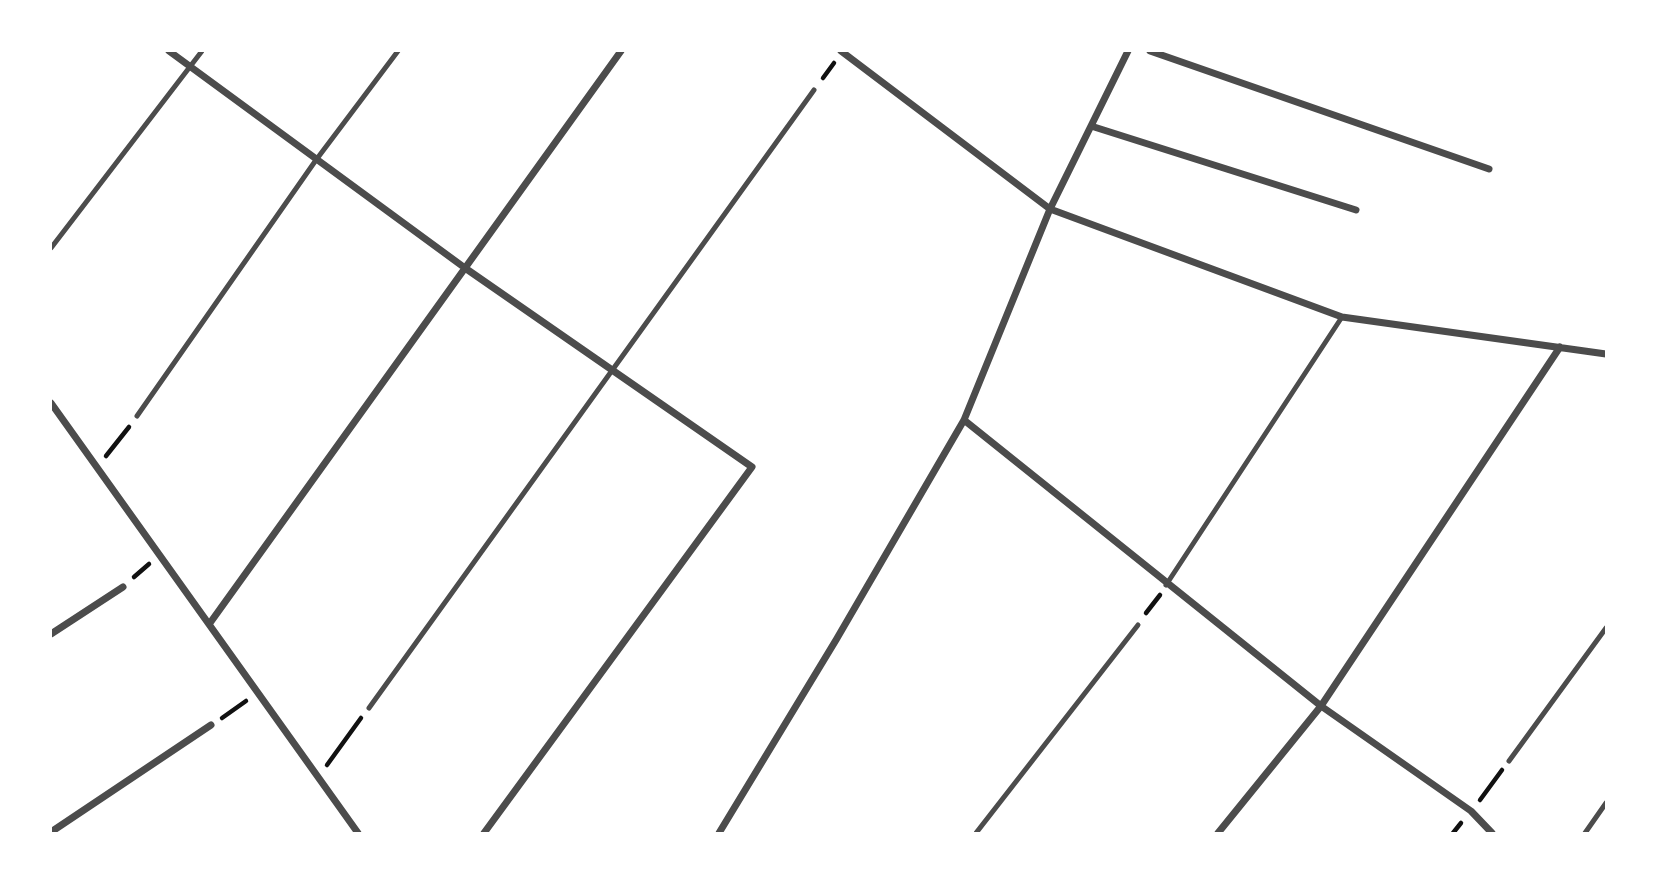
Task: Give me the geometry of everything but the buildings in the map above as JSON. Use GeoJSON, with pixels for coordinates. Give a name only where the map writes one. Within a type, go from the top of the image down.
{"type":"FeatureCollection","features":[{"type":"Feature","properties":{"kind":"street"},"geometry":{"type":"LineString","coordinates":[[169,51],[465,268],[752,467],[484,833]]}},
{"type":"Feature","properties":{"kind":"street"},"geometry":{"type":"LineString","coordinates":[[210,623],[621,51]]}},
{"type":"Feature","properties":{"kind":"street"},"geometry":{"type":"LineString","coordinates":[[842,51],[1050,209],[1342,317],[1606,354]]}},
{"type":"Feature","properties":{"kind":"street"},"geometry":{"type":"LineString","coordinates":[[719,833],[836,640],[964,420],[1050,209],[1128,51]]}},
{"type":"Feature","properties":{"kind":"street"},"geometry":{"type":"LineString","coordinates":[[1150,51],[1489,169]]}},
{"type":"Feature","properties":{"kind":"street"},"geometry":{"type":"LineString","coordinates":[[1091,126],[1356,210]]}},
{"type":"Feature","properties":{"kind":"street"},"geometry":{"type":"LineString","coordinates":[[1218,833],[1321,706],[1560,347]]}},
{"type":"Feature","properties":{"kind":"street"},"geometry":{"type":"LineString","coordinates":[[51,403],[54,415],[97,467],[358,833]]}},
{"type":"Feature","properties":{"kind":"street"},"geometry":{"type":"LineString","coordinates":[[964,420],[1166,585],[1321,706],[1471,811],[1492,833]]}},
{"type":"Feature","properties":{"kind":"street"},"geometry":{"type":"LineString","coordinates":[[51,634],[122,587]]}},
{"type":"Feature","properties":{"kind":"street"},"geometry":{"type":"LineString","coordinates":[[51,832],[211,725]]}},
{"type":"Feature","properties":{"kind":"lane"},"geometry":{"type":"LineString","coordinates":[[51,248],[202,51]]}},
{"type":"Feature","properties":{"kind":"lane"},"geometry":{"type":"LineString","coordinates":[[137,416],[316,160],[398,51]]}},
{"type":"Feature","properties":{"kind":"lane"},"geometry":{"type":"LineString","coordinates":[[369,708],[814,90]]}},
{"type":"Feature","properties":{"kind":"lane"},"geometry":{"type":"LineString","coordinates":[[1166,585],[1342,317]]}},
{"type":"Feature","properties":{"kind":"lane"},"geometry":{"type":"LineString","coordinates":[[976,833],[1138,625]]}},
{"type":"Feature","properties":{"kind":"lane"},"geometry":{"type":"LineString","coordinates":[[1509,761],[1606,628]]}},
{"type":"Feature","properties":{"kind":"lane"},"geometry":{"type":"LineString","coordinates":[[1585,833],[1606,803]]}},
{"type":"Feature","properties":{"kind":"path"},"geometry":{"type":"LineString","coordinates":[[814,90],[842,51]]}},
{"type":"Feature","properties":{"kind":"path"},"geometry":{"type":"LineString","coordinates":[[97,467],[137,416]]}},
{"type":"Feature","properties":{"kind":"path"},"geometry":{"type":"LineString","coordinates":[[122,587],[160,554]]}},
{"type":"Feature","properties":{"kind":"path"},"geometry":{"type":"LineString","coordinates":[[1138,625],[1166,585]]}},
{"type":"Feature","properties":{"kind":"path"},"geometry":{"type":"LineString","coordinates":[[211,725],[258,692]]}},
{"type":"Feature","properties":{"kind":"path"},"geometry":{"type":"LineString","coordinates":[[318,777],[369,708]]}},
{"type":"Feature","properties":{"kind":"path"},"geometry":{"type":"LineString","coordinates":[[1471,811],[1509,761]]}}]}
